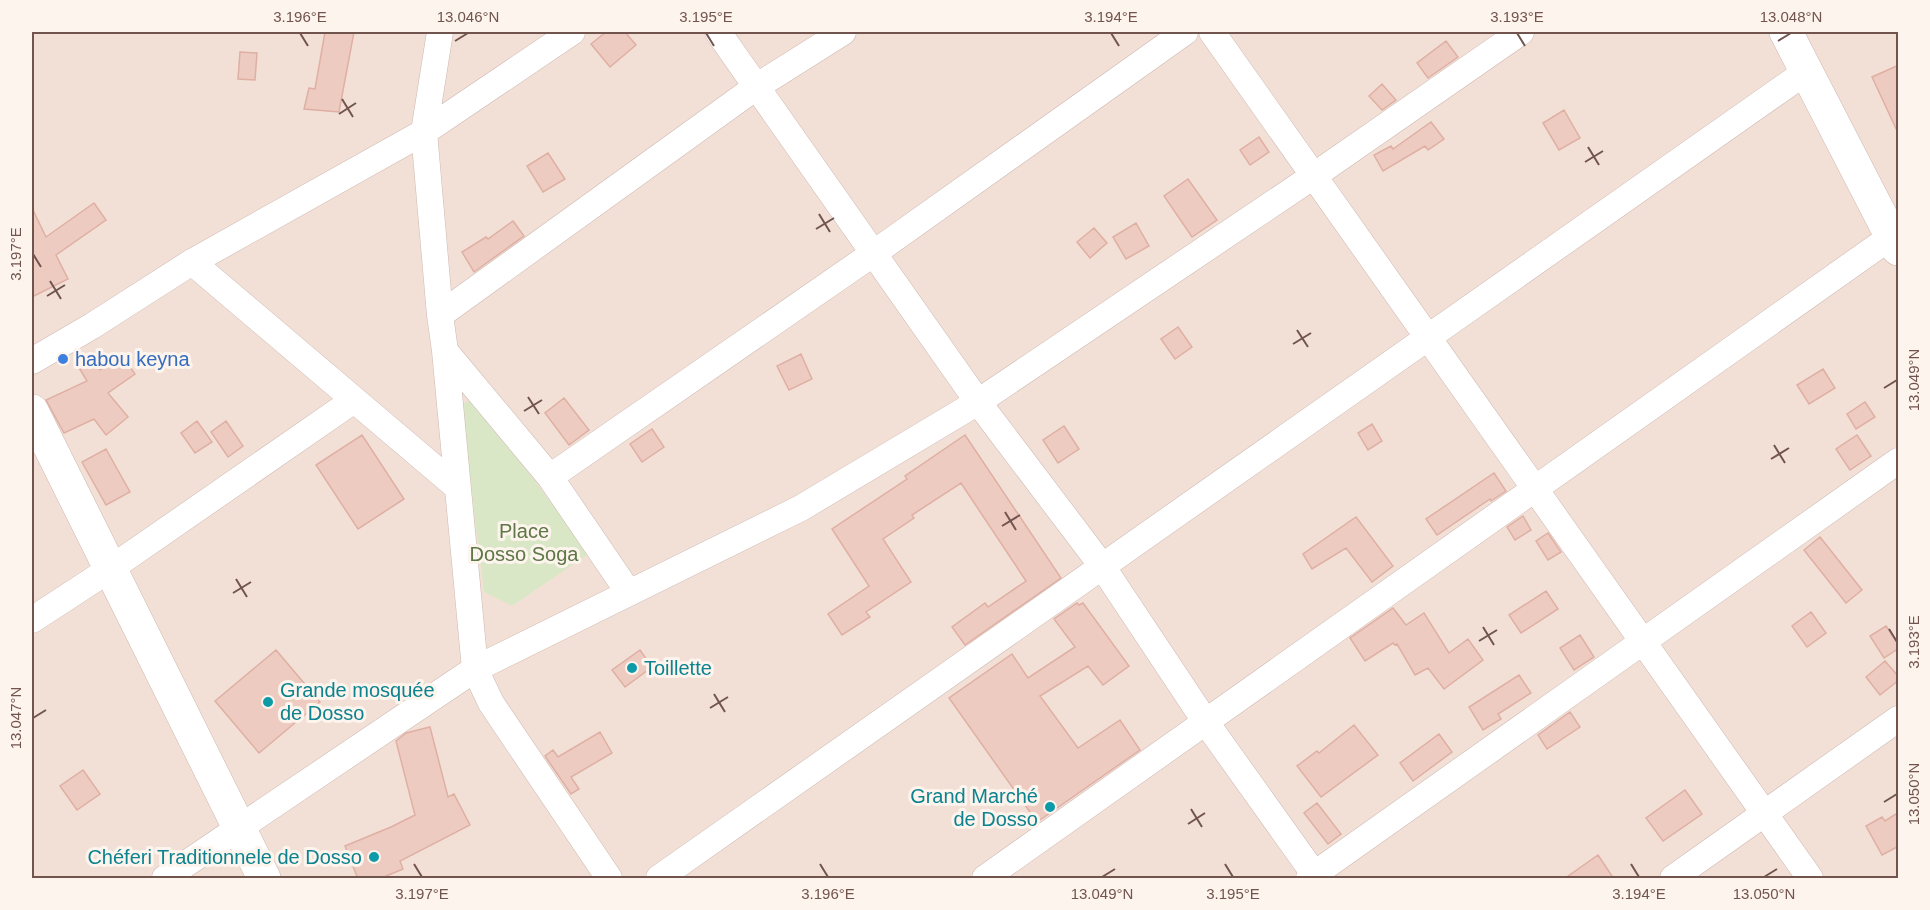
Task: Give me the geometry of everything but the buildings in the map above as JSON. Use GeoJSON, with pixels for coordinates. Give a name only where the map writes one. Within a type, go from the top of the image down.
{"type":"FeatureCollection","features":[{"type":"Feature","properties":{"kind":"street"},"geometry":{"type":"LineString","coordinates":[[440,32],[424,132],[475,669],[491,703],[609,879]]}},
{"type":"Feature","properties":{"kind":"street"},"geometry":{"type":"LineString","coordinates":[[32,361],[92,326],[192,262],[424,132],[572,32]]}},
{"type":"Feature","properties":{"kind":"street"},"geometry":{"type":"LineString","coordinates":[[718,32],[978,402],[1102,566],[1313,877],[1899,461]]}},
{"type":"Feature","properties":{"kind":"street"},"geometry":{"type":"LineString","coordinates":[[440,315],[756,87],[843,32]]}},
{"type":"Feature","properties":{"kind":"street"},"geometry":{"type":"LineString","coordinates":[[550,477],[874,253],[1185,32]]}},
{"type":"Feature","properties":{"kind":"street"},"geometry":{"type":"LineString","coordinates":[[1212,32],[1810,879]]}},
{"type":"Feature","properties":{"kind":"street"},"geometry":{"type":"LineString","coordinates":[[165,879],[238,827],[475,669],[801,508],[978,402],[1315,175],[1521,32]]}},
{"type":"Feature","properties":{"kind":"street"},"geometry":{"type":"LineString","coordinates":[[985,879],[1535,489],[1895,242],[1786,32]]}},
{"type":"Feature","properties":{"kind":"street"},"geometry":{"type":"LineString","coordinates":[[659,879],[1102,566],[1430,339],[1807,71]]}},
{"type":"Feature","properties":{"kind":"street"},"geometry":{"type":"LineString","coordinates":[[192,262],[457,487]]}},
{"type":"Feature","properties":{"kind":"street"},"geometry":{"type":"LineString","coordinates":[[445,351],[550,477],[629,593]]}},
{"type":"Feature","properties":{"kind":"street"},"geometry":{"type":"LineString","coordinates":[[32,620],[110,569],[354,400]]}},
{"type":"Feature","properties":{"kind":"street"},"geometry":{"type":"LineString","coordinates":[[32,411],[264,879]]}},
{"type":"Feature","properties":{"kind":"street"},"geometry":{"type":"LineString","coordinates":[[1673,879],[1899,719]]}},
{"type":"Feature","properties":{"kind":"shaded area"},"geometry":{"type":"Polygon","coordinates":[[[32,32],[1898,32],[1898,878],[32,878],[32,32]]]}},
{"type":"Feature","properties":{"kind":"green space","name":"Place Dosso Soga"},"geometry":{"type":"Polygon","coordinates":[[[472,399],[590,553],[512,606],[484,592],[461,405],[472,399]]]}},
{"type":"Feature","properties":{"kind":"place","name":"habou keyna"},"geometry":{"type":"Point","coordinates":[63,359]}},
{"type":"Feature","properties":{"kind":"place","name":"Toillette"},"geometry":{"type":"Point","coordinates":[632,668]}},
{"type":"Feature","properties":{"kind":"place","name":"Grande mosquée de Dosso"},"geometry":{"type":"Point","coordinates":[268,702]}},
{"type":"Feature","properties":{"kind":"place","name":"Grand Marché de Dosso"},"geometry":{"type":"Point","coordinates":[1050,807]}},
{"type":"Feature","properties":{"kind":"place","name":"Chéferi Traditionnele de Dosso"},"geometry":{"type":"Point","coordinates":[374,857]}}]}
